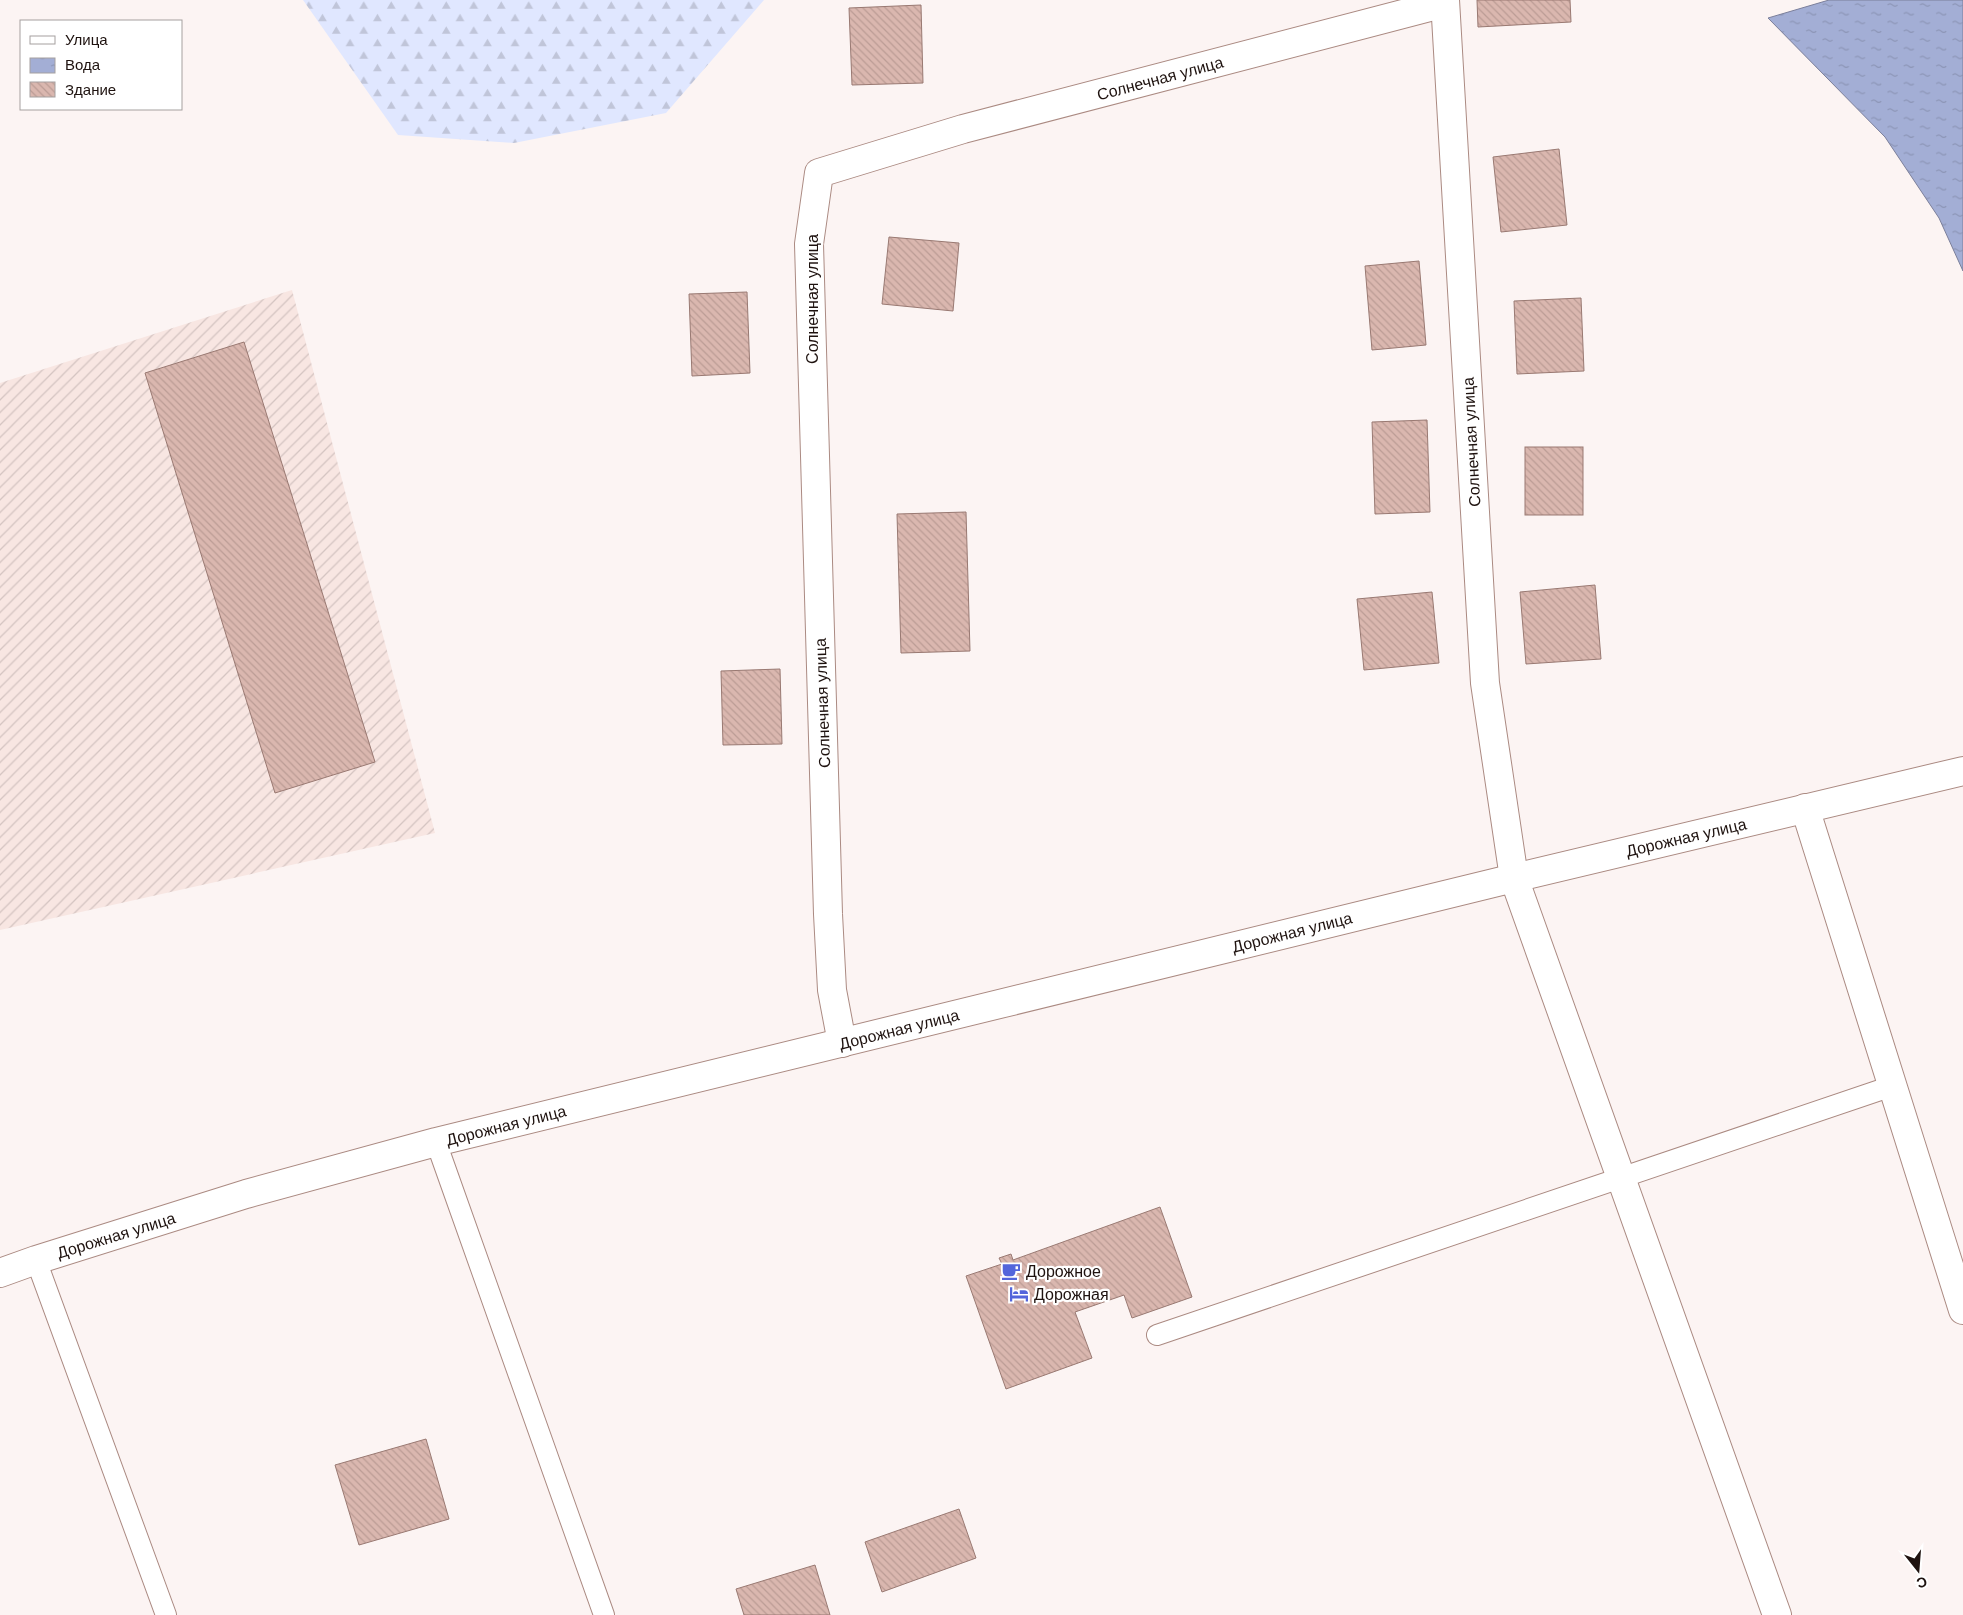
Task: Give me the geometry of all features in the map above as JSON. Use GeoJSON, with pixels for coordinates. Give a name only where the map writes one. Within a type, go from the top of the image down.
{"type":"FeatureCollection","features":[{"type":"Feature","properties":{"kind":"main road","name":"Солнечная улица"},"geometry":{"type":"LineString","coordinates":[[842,1043],[832,990],[828,914],[808,244],[819,173],[962,129],[1445,2],[1485,683],[1514,878],[1777,1615]]}},
{"type":"Feature","properties":{"kind":"main road","name":"Дорожная улица"},"geometry":{"type":"LineString","coordinates":[[0,1273],[246,1194],[436,1142],[1514,878],[1963,771]]}},
{"type":"Feature","properties":{"kind":"main road"},"geometry":{"type":"LineString","coordinates":[[1805,808],[1963,1310]]}},
{"type":"Feature","properties":{"kind":"lane"},"geometry":{"type":"LineString","coordinates":[[1157,1335],[1892,1086]]}},
{"type":"Feature","properties":{"kind":"lane"},"geometry":{"type":"LineString","coordinates":[[436,1142],[604,1615]]}},
{"type":"Feature","properties":{"kind":"lane"},"geometry":{"type":"LineString","coordinates":[[36,1260],[166,1615]]}},
{"type":"Feature","properties":{"kind":"shaded area"},"geometry":{"type":"Polygon","coordinates":[[[292,290],[435,833],[0,930],[0,383],[292,290]]]}},
{"type":"Feature","properties":{"kind":"green space"},"geometry":{"type":"Polygon","coordinates":[[[303,0],[764,0],[666,113],[514,143],[398,135],[303,0]]]}},
{"type":"Feature","properties":{"kind":"water"},"geometry":{"type":"Polygon","coordinates":[[[1829,0],[1963,0],[1963,271],[1939,218],[1885,137],[1768,18],[1829,0]]]}},
{"type":"Feature","properties":{"kind":"building"},"geometry":{"type":"Polygon","coordinates":[[[1477,0],[1570,0],[1571,22],[1478,27],[1477,0]]]}},
{"type":"Feature","properties":{"kind":"building"},"geometry":{"type":"Polygon","coordinates":[[[921,5],[923,83],[852,85],[849,8],[921,5]]]}},
{"type":"Feature","properties":{"kind":"building"},"geometry":{"type":"Polygon","coordinates":[[[1559,149],[1567,225],[1501,232],[1493,157],[1559,149]]]}},
{"type":"Feature","properties":{"kind":"building"},"geometry":{"type":"Polygon","coordinates":[[[889,237],[959,243],[953,311],[882,304],[889,237]]]}},
{"type":"Feature","properties":{"kind":"building"},"geometry":{"type":"Polygon","coordinates":[[[1419,261],[1426,345],[1372,350],[1365,266],[1419,261]]]}},
{"type":"Feature","properties":{"kind":"building"},"geometry":{"type":"Polygon","coordinates":[[[747,292],[750,373],[692,376],[689,294],[747,292]]]}},
{"type":"Feature","properties":{"kind":"building"},"geometry":{"type":"Polygon","coordinates":[[[1581,298],[1584,371],[1517,374],[1514,301],[1581,298]]]}},
{"type":"Feature","properties":{"kind":"building"},"geometry":{"type":"Polygon","coordinates":[[[244,342],[375,762],[275,793],[145,373],[244,342]]]}},
{"type":"Feature","properties":{"kind":"building"},"geometry":{"type":"Polygon","coordinates":[[[1427,420],[1430,512],[1375,514],[1372,422],[1427,420]]]}},
{"type":"Feature","properties":{"kind":"building"},"geometry":{"type":"Polygon","coordinates":[[[1525,447],[1583,447],[1583,515],[1525,515],[1525,447]]]}},
{"type":"Feature","properties":{"kind":"building"},"geometry":{"type":"Polygon","coordinates":[[[966,512],[970,651],[901,653],[897,514],[966,512]]]}},
{"type":"Feature","properties":{"kind":"building"},"geometry":{"type":"Polygon","coordinates":[[[1595,585],[1601,659],[1526,664],[1520,592],[1595,585]]]}},
{"type":"Feature","properties":{"kind":"building"},"geometry":{"type":"Polygon","coordinates":[[[1432,592],[1439,663],[1364,670],[1357,599],[1432,592]]]}},
{"type":"Feature","properties":{"kind":"building"},"geometry":{"type":"Polygon","coordinates":[[[780,669],[782,744],[723,745],[721,671],[780,669]]]}},
{"type":"Feature","properties":{"kind":"building"},"geometry":{"type":"Polygon","coordinates":[[[1160,1207],[1192,1297],[1132,1318],[1124,1295],[1075,1312],[1092,1358],[1006,1389],[966,1276],[1002,1264],[999,1258],[1011,1254],[1013,1260],[1160,1207]]]}},
{"type":"Feature","properties":{"kind":"building"},"geometry":{"type":"Polygon","coordinates":[[[426,1439],[449,1519],[359,1545],[335,1465],[426,1439]]]}},
{"type":"Feature","properties":{"kind":"building"},"geometry":{"type":"Polygon","coordinates":[[[959,1509],[976,1558],[882,1592],[865,1542],[959,1509]]]}},
{"type":"Feature","properties":{"kind":"building"},"geometry":{"type":"Polygon","coordinates":[[[815,1565],[830,1615],[744,1615],[736,1589],[815,1565]]]}},
{"type":"Feature","properties":{"kind":"place","name":"Дорожное"},"geometry":{"type":"Point","coordinates":[1011,1271]}},
{"type":"Feature","properties":{"kind":"place","name":"Дорожная"},"geometry":{"type":"Point","coordinates":[1019,1294]}}]}
